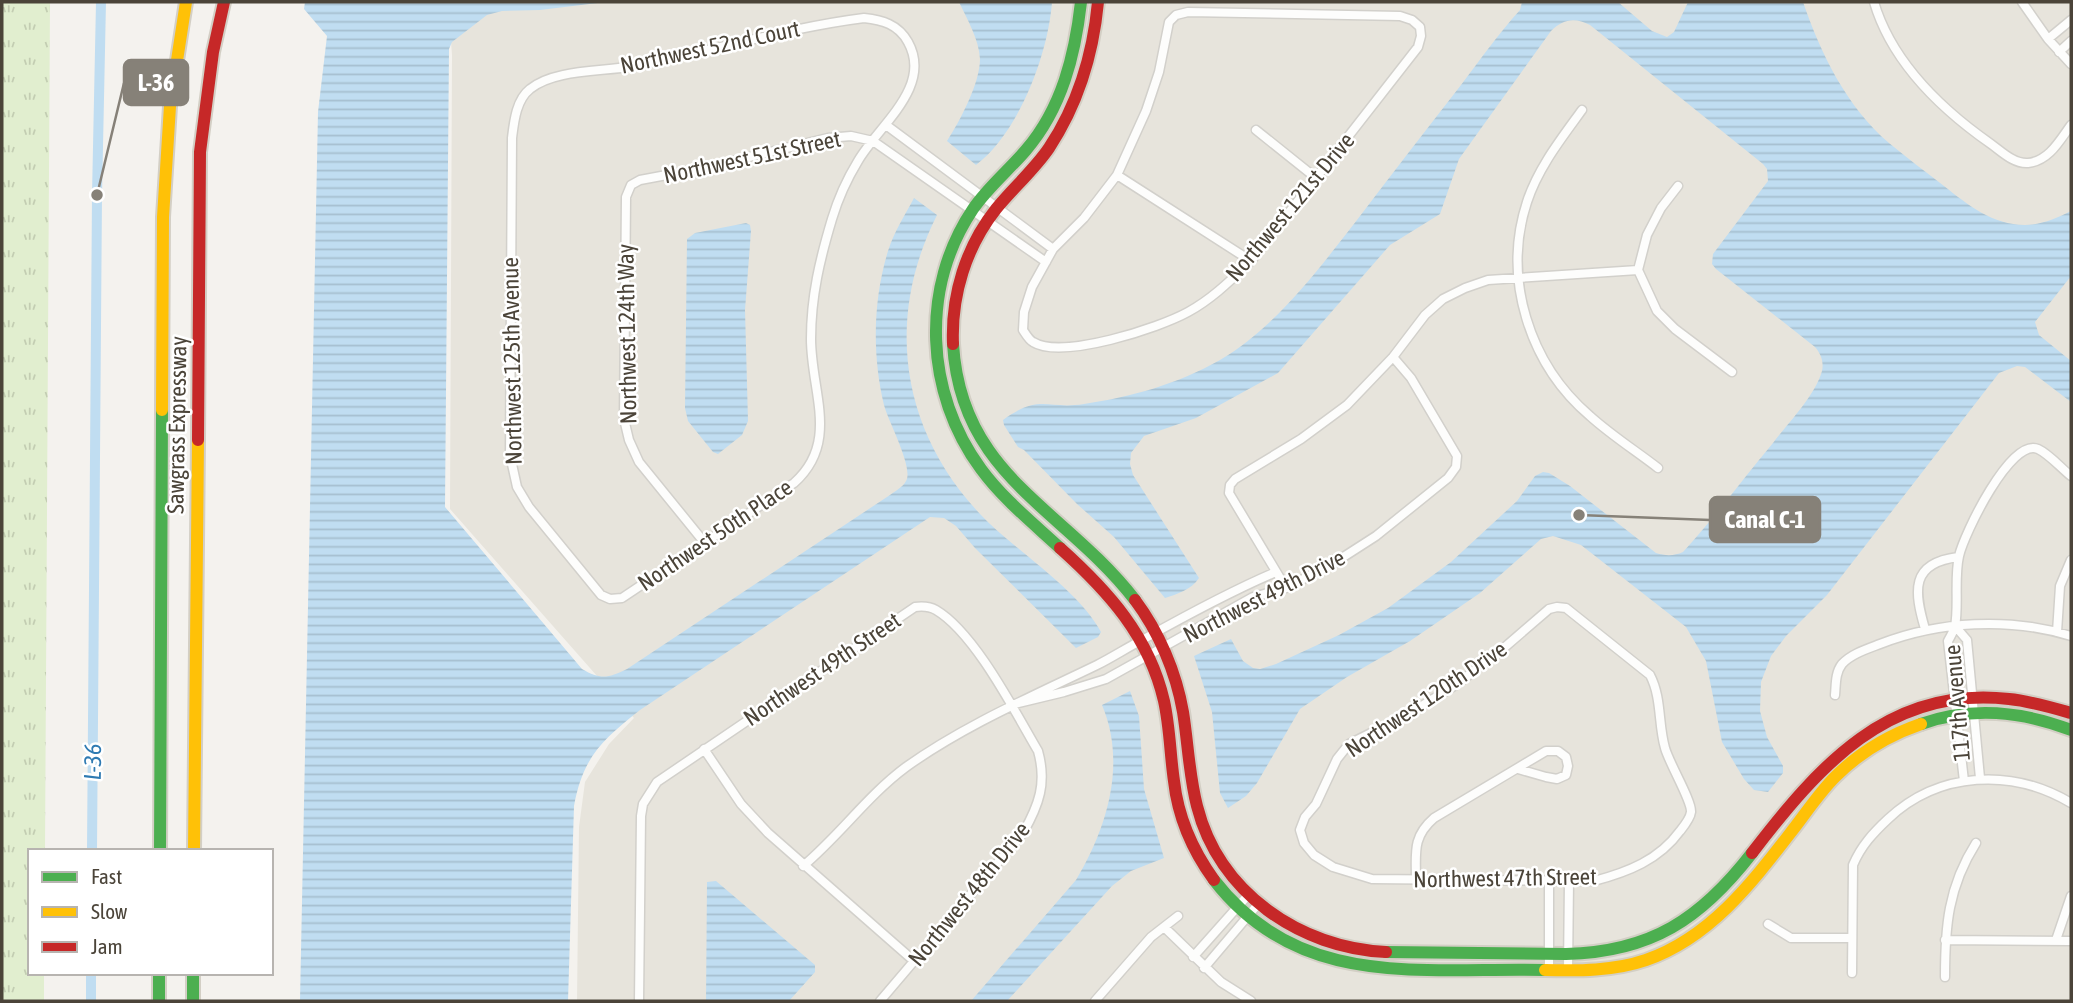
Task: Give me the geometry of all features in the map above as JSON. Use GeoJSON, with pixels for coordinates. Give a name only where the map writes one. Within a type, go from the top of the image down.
{"type":"FeatureCollection","features":[{"type":"Feature","properties":{"kind":"main road","name":"Sawgrass Expressway"},"geometry":{"type":"LineString","coordinates":[[160,849],[163,218],[170,106],[186,2]]}},
{"type":"Feature","properties":{"kind":"main road","name":"Sawgrass Expressway"},"geometry":{"type":"LineString","coordinates":[[194,849],[200,152],[213,52],[224,2]]}},
{"type":"Feature","properties":{"kind":"main road"},"geometry":{"type":"LineString","coordinates":[[1081,2],[1077,43],[1055,105],[1042,129],[1015,164],[972,211],[948,261],[936,312],[937,362],[944,398],[955,427],[983,472],[1095,579],[1126,616],[1141,640],[1149,656],[1166,711],[1174,784],[1185,827],[1202,863],[1248,917],[1272,934],[1307,952],[1340,963],[1383,969],[1568,970],[1599,969],[1631,963],[1659,956],[1692,938],[1721,915],[1749,885],[1839,772],[1890,736],[1923,722],[1974,712],[2018,714],[2071,730]]}},
{"type":"Feature","properties":{"kind":"main road"},"geometry":{"type":"LineString","coordinates":[[1098,2],[1087,67],[1065,123],[1045,153],[987,221],[968,255],[958,282],[952,332],[964,407],[989,454],[1127,590],[1156,632],[1183,706],[1189,775],[1196,806],[1208,838],[1218,857],[1254,899],[1278,918],[1313,937],[1357,949],[1568,953],[1605,951],[1636,944],[1683,923],[1729,883],[1811,779],[1865,733],[1900,714],[1954,698],[1972,696],[2017,699],[2071,713]]}},
{"type":"Feature","properties":{"kind":"main road"},"geometry":{"type":"LineString","coordinates":[[159,975],[159,1001]]}},
{"type":"Feature","properties":{"kind":"main road"},"geometry":{"type":"LineString","coordinates":[[193,975],[193,1001]]}},
{"type":"Feature","properties":{"kind":"street"},"geometry":{"type":"LineString","coordinates":[[1874,2],[1899,54],[1928,94],[1969,129],[2014,161],[2028,163],[2045,158],[2071,125]]}},
{"type":"Feature","properties":{"kind":"street"},"geometry":{"type":"LineString","coordinates":[[2022,2],[2048,39],[2071,64]]}},
{"type":"Feature","properties":{"kind":"street","name":"Northwest 121st Drive"},"geometry":{"type":"LineString","coordinates":[[1046,262],[1032,287],[1024,312],[1023,330],[1032,342],[1049,346],[1084,345],[1118,338],[1188,312],[1209,298],[1251,261],[1418,47],[1420,27],[1401,16],[1188,12],[1176,15],[1169,22],[1159,72],[1146,111],[1117,175]]}},
{"type":"Feature","properties":{"kind":"street","name":"Northwest 52nd Court"},"geometry":{"type":"LineString","coordinates":[[528,90],[541,82],[559,77],[631,67],[813,24],[864,18],[893,25],[905,36],[913,51],[915,68],[911,88],[886,125]]}},
{"type":"Feature","properties":{"kind":"street"},"geometry":{"type":"LineString","coordinates":[[2048,39],[2071,20]]}},
{"type":"Feature","properties":{"kind":"street"},"geometry":{"type":"LineString","coordinates":[[2059,52],[2071,40],[2062,29]]}},
{"type":"Feature","properties":{"kind":"street","name":"Northwest 125th Avenue"},"geometry":{"type":"LineString","coordinates":[[528,90],[514,120],[512,138],[512,471],[517,487],[529,507],[601,595],[611,599]]}},
{"type":"Feature","properties":{"kind":"street"},"geometry":{"type":"LineString","coordinates":[[1582,110],[1545,164],[1527,201],[1518,240],[1517,277],[1530,331],[1553,376],[1589,415],[1658,468]]}},
{"type":"Feature","properties":{"kind":"street"},"geometry":{"type":"LineString","coordinates":[[873,141],[886,125],[1053,249]]}},
{"type":"Feature","properties":{"kind":"street"},"geometry":{"type":"LineString","coordinates":[[1256,130],[1316,178]]}},
{"type":"Feature","properties":{"kind":"street","name":"Northwest 51st Street"},"geometry":{"type":"LineString","coordinates":[[631,185],[640,180],[704,168],[828,138],[851,136],[873,141],[1046,262]]}},
{"type":"Feature","properties":{"kind":"street","name":"Northwest 50th Place"},"geometry":{"type":"LineString","coordinates":[[611,599],[622,598],[794,483],[813,461],[819,446],[821,428],[811,338],[817,270],[837,203],[859,159],[873,141]]}},
{"type":"Feature","properties":{"kind":"street"},"geometry":{"type":"LineString","coordinates":[[924,176],[933,160]]}},
{"type":"Feature","properties":{"kind":"street"},"geometry":{"type":"LineString","coordinates":[[1046,262],[1053,249],[1084,218],[1117,175],[1251,261]]}},
{"type":"Feature","properties":{"kind":"street","name":"Northwest 124th Way"},"geometry":{"type":"LineString","coordinates":[[631,185],[626,197],[624,419],[629,440],[639,461],[704,542]]}},
{"type":"Feature","properties":{"kind":"street"},"geometry":{"type":"LineString","coordinates":[[1678,186],[1661,208],[1647,235],[1638,270],[1657,311],[1675,329],[1732,372]]}},
{"type":"Feature","properties":{"kind":"street"},"geometry":{"type":"LineString","coordinates":[[1286,589],[1229,493],[1230,485],[1235,479],[1301,439],[1347,405],[1393,357],[1425,315],[1443,299],[1488,280],[1638,270]]}},
{"type":"Feature","properties":{"kind":"street","name":"Northwest 49th Drive"},"geometry":{"type":"LineString","coordinates":[[1010,705],[1105,679],[1253,597],[1286,589],[1376,536],[1448,478],[1456,467],[1457,456],[1411,378],[1393,357]]}},
{"type":"Feature","properties":{"kind":"street","name":"117th Avenue"},"geometry":{"type":"LineString","coordinates":[[1964,781],[1948,641],[1955,626],[1958,556],[1966,533],[1994,484],[2019,452],[2028,447],[2037,448],[2071,476]]}},
{"type":"Feature","properties":{"kind":"street"},"geometry":{"type":"LineString","coordinates":[[1925,629],[1916,591],[1920,577],[1935,562],[1958,556]]}},
{"type":"Feature","properties":{"kind":"street"},"geometry":{"type":"LineString","coordinates":[[2057,632],[2060,586],[2071,560]]}},
{"type":"Feature","properties":{"kind":"street","name":"Northwest 49th Drive"},"geometry":{"type":"LineString","coordinates":[[803,866],[819,853],[872,796],[906,767],[1010,705],[1099,664],[1244,585],[1276,572]]}},
{"type":"Feature","properties":{"kind":"street","name":"Northwest 49th Street"},"geometry":{"type":"LineString","coordinates":[[639,1001],[641,816],[643,804],[657,782],[915,607],[926,606],[937,610],[970,641],[1010,705]]}},
{"type":"Feature","properties":{"kind":"street","name":"Northwest 120th Drive"},"geometry":{"type":"LineString","coordinates":[[1304,844],[1300,830],[1305,817],[1316,804],[1337,759],[1349,744],[1409,714],[1454,686],[1549,609],[1557,607],[1566,608],[1577,616],[1650,675],[1656,686],[1664,746],[1689,804],[1690,813]]}},
{"type":"Feature","properties":{"kind":"street"},"geometry":{"type":"LineString","coordinates":[[1835,695],[1837,671],[1843,663],[1859,652],[1925,629],[1994,624],[2071,636]]}},
{"type":"Feature","properties":{"kind":"street","name":"117th Avenue"},"geometry":{"type":"LineString","coordinates":[[1955,626],[1967,640],[1980,778]]}},
{"type":"Feature","properties":{"kind":"street","name":"Northwest 48th Drive"},"geometry":{"type":"LineString","coordinates":[[880,1001],[1023,833],[1037,809],[1042,767],[1038,751],[1010,705]]}},
{"type":"Feature","properties":{"kind":"street"},"geometry":{"type":"LineString","coordinates":[[704,749],[741,804],[768,833],[914,961]]}},
{"type":"Feature","properties":{"kind":"street"},"geometry":{"type":"LineString","coordinates":[[1416,880],[1416,848],[1422,829],[1434,818],[1546,751],[1558,751],[1566,757],[1568,766],[1566,775],[1557,779],[1518,769]]}},
{"type":"Feature","properties":{"kind":"street"},"geometry":{"type":"LineString","coordinates":[[1852,973],[1853,865],[1859,851],[1881,826],[1920,794],[1944,785],[1980,778],[2001,779],[2033,785],[2071,803]]}},
{"type":"Feature","properties":{"kind":"street","name":"Northwest 47th Street"},"geometry":{"type":"LineString","coordinates":[[1304,844],[1314,855],[1333,867],[1372,879],[1594,881],[1626,872],[1653,858],[1675,839],[1690,813]]}},
{"type":"Feature","properties":{"kind":"street"},"geometry":{"type":"LineString","coordinates":[[1945,977],[1946,920],[1965,859],[1976,844]]}},
{"type":"Feature","properties":{"kind":"street"},"geometry":{"type":"LineString","coordinates":[[1549,881],[1549,970]]}},
{"type":"Feature","properties":{"kind":"street"},"geometry":{"type":"LineString","coordinates":[[1568,970],[1569,881]]}},
{"type":"Feature","properties":{"kind":"street"},"geometry":{"type":"LineString","coordinates":[[2056,940],[2071,896]]}},
{"type":"Feature","properties":{"kind":"street"},"geometry":{"type":"LineString","coordinates":[[1193,957],[1237,906],[1254,899]]}},
{"type":"Feature","properties":{"kind":"street"},"geometry":{"type":"LineString","coordinates":[[1204,968],[1248,917],[1254,899]]}},
{"type":"Feature","properties":{"kind":"street"},"geometry":{"type":"LineString","coordinates":[[1095,1001],[1151,937],[1178,916]]}},
{"type":"Feature","properties":{"kind":"street"},"geometry":{"type":"LineString","coordinates":[[1768,924],[1791,938],[1852,938]]}},
{"type":"Feature","properties":{"kind":"street"},"geometry":{"type":"LineString","coordinates":[[1164,927],[1204,968],[1251,1001]]}},
{"type":"Feature","properties":{"kind":"street"},"geometry":{"type":"LineString","coordinates":[[1945,940],[2071,940]]}},
{"type":"Feature","properties":{"kind":"shaded area"},"geometry":{"type":"Polygon","coordinates":[[[448,2],[2071,2],[2071,1001],[577,1001],[579,827],[585,782],[609,744],[634,718],[450,509],[452,55],[448,2]]]}},
{"type":"Feature","properties":{"kind":"green space"},"geometry":{"type":"Polygon","coordinates":[[[2,2],[50,2],[45,849],[28,849],[28,975],[44,975],[44,1001],[2,1001],[2,2]]]}},
{"type":"Feature","properties":{"kind":"water"},"geometry":{"type":"Polygon","coordinates":[[[305,2],[606,2],[540,10],[502,11],[487,15],[452,42],[449,49],[445,507],[582,669],[604,676],[627,669],[905,483],[908,475],[906,466],[880,386],[876,328],[879,289],[888,251],[914,198],[937,215],[921,254],[911,293],[907,332],[909,371],[918,409],[932,446],[953,481],[980,514],[1062,585],[1091,616],[1101,632],[1098,637],[1076,648],[956,526],[944,518],[930,517],[640,710],[596,751],[578,789],[574,806],[568,1001],[300,1001],[318,112],[327,36],[304,9],[305,2]]]}},
{"type":"Feature","properties":{"kind":"water"},"geometry":{"type":"Polygon","coordinates":[[[959,2],[1052,2],[1044,45],[1029,91],[1005,133],[976,165],[947,141],[973,90],[980,59],[975,37],[959,2]]]}},
{"type":"Feature","properties":{"kind":"water"},"geometry":{"type":"Polygon","coordinates":[[[1522,2],[1618,2],[1652,31],[1667,37],[1674,32],[1688,2],[1803,2],[1827,60],[1848,96],[1874,128],[1910,160],[1972,207],[2002,222],[2037,224],[2071,211],[2071,276],[2035,322],[2039,335],[2071,361],[2071,402],[2025,367],[2017,366],[1999,373],[1827,595],[1786,636],[1771,656],[1761,682],[1760,711],[1767,737],[1783,766],[1783,773],[1768,792],[1754,790],[1744,779],[1722,742],[1706,661],[1686,627],[1581,545],[1553,536],[1541,539],[1480,593],[1410,641],[1347,677],[1300,709],[1257,783],[1246,796],[1228,808],[1220,793],[1212,712],[1194,656],[1231,639],[1243,661],[1260,669],[1339,635],[1388,608],[1451,562],[1517,501],[1535,476],[1543,472],[1570,486],[1656,553],[1670,555],[1683,552],[1800,409],[1814,390],[1822,371],[1822,358],[1815,347],[1712,264],[1713,254],[1768,181],[1767,169],[1590,25],[1569,20],[1551,31],[1459,159],[1440,214],[1390,245],[1278,373],[1196,418],[1144,436],[1131,453],[1133,475],[1199,578],[1192,586],[1165,598],[1114,537],[1018,447],[1003,420],[1026,407],[1102,401],[1154,388],[1188,376],[1220,360],[1260,331],[1327,259],[1520,10],[1522,2]]]}},
{"type":"Feature","properties":{"kind":"water"},"geometry":{"type":"Polygon","coordinates":[[[746,223],[750,225],[751,231],[745,310],[748,421],[742,435],[718,454],[713,452],[688,421],[685,408],[687,239],[695,233],[746,223]]]}},
{"type":"Feature","properties":{"kind":"water"},"geometry":{"type":"Polygon","coordinates":[[[1130,691],[1139,716],[1144,789],[1164,858],[1131,871],[1112,886],[1007,1001],[971,1001],[1076,880],[1087,860],[1104,817],[1113,773],[1113,750],[1102,705],[1130,691]]]}},
{"type":"Feature","properties":{"kind":"water"},"geometry":{"type":"Polygon","coordinates":[[[716,881],[815,965],[815,972],[789,1001],[706,1001],[707,882],[716,881]]]}},
{"type":"Feature","properties":{"kind":"waterway","name":"L-36"},"geometry":{"type":"LineString","coordinates":[[92,849],[101,2]]}},
{"type":"Feature","properties":{"kind":"waterway","name":"L-36"},"geometry":{"type":"LineString","coordinates":[[91,975],[91,1001]]}},
{"type":"Feature","properties":{"kind":"traffic: fast"},"geometry":{"type":"LineString","coordinates":[[1060,548],[999,490],[981,469],[962,439],[940,374],[936,340],[937,306],[944,272],[956,240],[973,209],[1026,150],[1058,99],[1075,42],[1081,2]]}},
{"type":"Feature","properties":{"kind":"traffic: fast"},"geometry":{"type":"LineString","coordinates":[[953,344],[960,389],[975,427],[995,459],[1020,487],[1107,568],[1135,600]]}},
{"type":"Feature","properties":{"kind":"traffic: fast"},"geometry":{"type":"LineString","coordinates":[[160,849],[162,410]]}},
{"type":"Feature","properties":{"kind":"traffic: fast"},"geometry":{"type":"LineString","coordinates":[[1921,724],[1959,715],[1996,713],[2034,719],[2071,730]]}},
{"type":"Feature","properties":{"kind":"traffic: fast"},"geometry":{"type":"LineString","coordinates":[[1386,952],[1566,954],[1624,947],[1672,928],[1693,913],[1733,876],[1752,853]]}},
{"type":"Feature","properties":{"kind":"traffic: fast"},"geometry":{"type":"LineString","coordinates":[[1214,880],[1248,916],[1285,940],[1324,956],[1366,966],[1409,969],[1545,970]]}},
{"type":"Feature","properties":{"kind":"traffic: fast"},"geometry":{"type":"LineString","coordinates":[[159,975],[159,1001]]}},
{"type":"Feature","properties":{"kind":"traffic: fast"},"geometry":{"type":"LineString","coordinates":[[193,975],[193,1001]]}},
{"type":"Feature","properties":{"kind":"traffic: slow"},"geometry":{"type":"LineString","coordinates":[[162,410],[163,217],[170,106],[186,2]]}},
{"type":"Feature","properties":{"kind":"traffic: slow"},"geometry":{"type":"LineString","coordinates":[[194,849],[198,440]]}},
{"type":"Feature","properties":{"kind":"traffic: slow"},"geometry":{"type":"LineString","coordinates":[[1545,970],[1596,970],[1634,964],[1670,950],[1691,937],[1730,905],[1844,768],[1875,746],[1921,724]]}},
{"type":"Feature","properties":{"kind":"traffic: jam"},"geometry":{"type":"LineString","coordinates":[[198,440],[200,152],[213,52],[224,2]]}},
{"type":"Feature","properties":{"kind":"traffic: jam"},"geometry":{"type":"LineString","coordinates":[[953,344],[958,290],[969,255],[985,224],[1043,156],[1068,114],[1088,60],[1098,2]]}},
{"type":"Feature","properties":{"kind":"traffic: jam"},"geometry":{"type":"LineString","coordinates":[[1060,548],[1110,598],[1137,635],[1148,656],[1164,701],[1179,808],[1193,845],[1214,880]]}},
{"type":"Feature","properties":{"kind":"traffic: jam"},"geometry":{"type":"LineString","coordinates":[[1135,600],[1152,625],[1171,667],[1183,712],[1197,806],[1208,837],[1224,865],[1244,889],[1268,910],[1294,927],[1323,940],[1386,952]]}},
{"type":"Feature","properties":{"kind":"traffic: jam"},"geometry":{"type":"LineString","coordinates":[[1752,853],[1803,791],[1831,763],[1860,738],[1892,719],[1928,705],[1966,698],[2017,700],[2071,713]]}},
{"type":"Feature","properties":{"kind":"place","name":"L-36"},"geometry":{"type":"Point","coordinates":[97,195]}},
{"type":"Feature","properties":{"kind":"place","name":"Canal C-1"},"geometry":{"type":"Point","coordinates":[1579,515]}}]}
